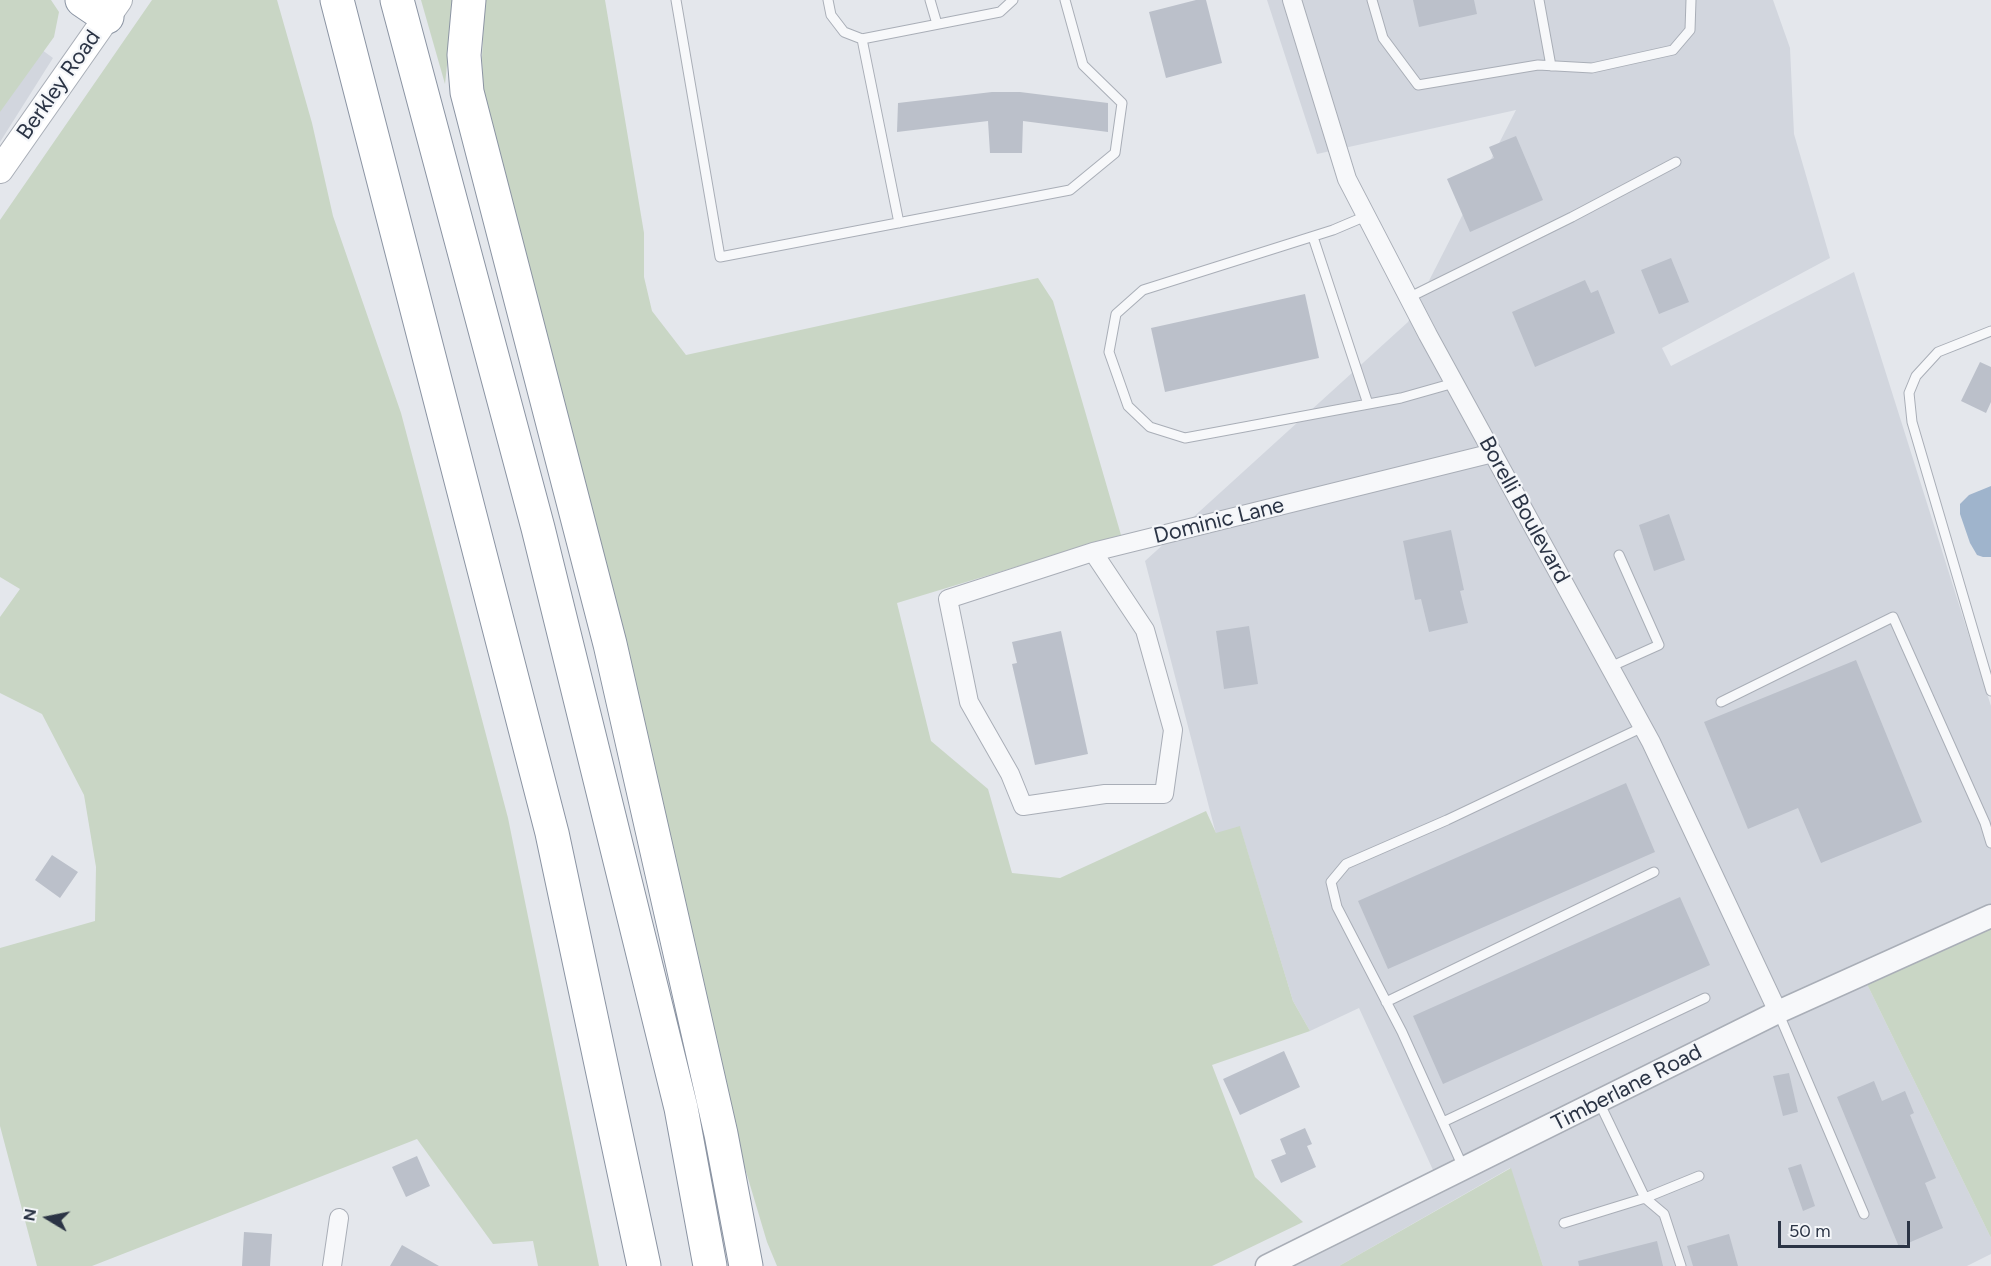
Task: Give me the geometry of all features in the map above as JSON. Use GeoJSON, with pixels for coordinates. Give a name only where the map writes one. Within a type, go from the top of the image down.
{"type":"FeatureCollection","features":[{"type":"Feature","properties":{"kind":"highway"},"geometry":{"type":"LineString","coordinates":[[317,0],[397,290],[522,795],[552,833]]}},
{"type":"Feature","properties":{"kind":"highway"},"geometry":{"type":"LineString","coordinates":[[337,0],[552,833],[644,1266]]}},
{"type":"Feature","properties":{"kind":"highway"},"geometry":{"type":"LineString","coordinates":[[397,0],[538,528],[681,1108],[710,1266]]}},
{"type":"Feature","properties":{"kind":"highway"},"geometry":{"type":"LineString","coordinates":[[469,0],[464,55],[467,92],[610,644],[721,1134],[746,1266]]}},
{"type":"Feature","properties":{"kind":"highway"},"geometry":{"type":"LineString","coordinates":[[721,1134],[770,1266]]}},
{"type":"Feature","properties":{"kind":"main road","name":"Berkley Road"},"geometry":{"type":"LineString","coordinates":[[0,170],[103,6]]}},
{"type":"Feature","properties":{"kind":"street","name":"Borelli Boulevard"},"geometry":{"type":"LineString","coordinates":[[1292,0],[1347,179],[1408,298],[1643,727],[1778,1012]]}},
{"type":"Feature","properties":{"kind":"street","name":"Dominic Lane"},"geometry":{"type":"LineString","coordinates":[[1093,552],[1145,630],[1173,730],[1164,794],[1105,794],[1023,806],[1010,774],[969,702],[948,599],[1093,552],[1493,453]]}},
{"type":"Feature","properties":{"kind":"street","name":"Timberlane Road"},"geometry":{"type":"LineString","coordinates":[[1267,1266],[1778,1012],[1991,916]]}},
{"type":"Feature","properties":{"kind":"street"},"geometry":{"type":"LineString","coordinates":[[332,1266],[339,1218]]}},
{"type":"Feature","properties":{"kind":"lane"},"geometry":{"type":"LineString","coordinates":[[676,0],[720,257],[1070,190],[1115,153],[1122,103],[1083,65],[1065,0]]}},
{"type":"Feature","properties":{"kind":"lane"},"geometry":{"type":"LineString","coordinates":[[828,0],[831,15],[844,32],[862,39],[1000,12],[1013,0]]}},
{"type":"Feature","properties":{"kind":"lane"},"geometry":{"type":"LineString","coordinates":[[930,0],[937,24]]}},
{"type":"Feature","properties":{"kind":"lane"},"geometry":{"type":"LineString","coordinates":[[1372,0],[1383,38],[1418,85],[1538,65],[1592,68],[1673,50],[1690,30],[1691,0]]}},
{"type":"Feature","properties":{"kind":"lane"},"geometry":{"type":"LineString","coordinates":[[1539,0],[1551,66]]}},
{"type":"Feature","properties":{"kind":"lane"},"geometry":{"type":"LineString","coordinates":[[862,39],[899,223]]}},
{"type":"Feature","properties":{"kind":"lane"},"geometry":{"type":"LineString","coordinates":[[1408,298],[1572,217],[1676,162]]}},
{"type":"Feature","properties":{"kind":"lane"},"geometry":{"type":"LineString","coordinates":[[1366,216],[1312,237],[1143,290],[1116,314],[1109,352],[1128,406],[1150,427],[1185,438],[1401,398],[1454,382]]}},
{"type":"Feature","properties":{"kind":"lane"},"geometry":{"type":"LineString","coordinates":[[1312,237],[1368,404]]}},
{"type":"Feature","properties":{"kind":"lane"},"geometry":{"type":"LineString","coordinates":[[1991,332],[1938,352],[1916,376],[1909,400],[1912,422],[1991,692]]}},
{"type":"Feature","properties":{"kind":"lane"},"geometry":{"type":"LineString","coordinates":[[1610,667],[1659,645],[1619,555]]}},
{"type":"Feature","properties":{"kind":"lane"},"geometry":{"type":"LineString","coordinates":[[1721,702],[1893,617],[1985,823],[1991,843]]}},
{"type":"Feature","properties":{"kind":"lane"},"geometry":{"type":"LineString","coordinates":[[1464,1169],[1386,1002],[1337,907],[1331,882],[1346,864],[1447,820],[1643,727]]}},
{"type":"Feature","properties":{"kind":"lane"},"geometry":{"type":"LineString","coordinates":[[1386,1002],[1507,946],[1654,872]]}},
{"type":"Feature","properties":{"kind":"lane"},"geometry":{"type":"LineString","coordinates":[[1443,1122],[1706,998]]}},
{"type":"Feature","properties":{"kind":"lane"},"geometry":{"type":"LineString","coordinates":[[1778,1012],[1864,1214]]}},
{"type":"Feature","properties":{"kind":"lane"},"geometry":{"type":"LineString","coordinates":[[1599,1102],[1645,1198],[1664,1214],[1681,1266]]}},
{"type":"Feature","properties":{"kind":"lane"},"geometry":{"type":"LineString","coordinates":[[1564,1222],[1645,1198],[1699,1176]]}},
{"type":"Feature","properties":{"kind":"shaded area"},"geometry":{"type":"Polygon","coordinates":[[[1267,0],[1773,0],[1790,48],[1794,134],[1830,258],[1662,348],[1671,366],[1854,272],[1991,706],[1991,915],[1863,976],[1991,1238],[1991,1254],[1967,1266],[1543,1266],[1510,1168],[1339,1266],[1260,1266],[1438,1181],[1359,1008],[1310,1031],[1293,1001],[1240,827],[1216,834],[1145,561],[1408,322],[1516,110],[1317,154],[1267,0]]]}},
{"type":"Feature","properties":{"kind":"shaded area"},"geometry":{"type":"Polygon","coordinates":[[[0,19],[53,58],[0,142],[0,19]]]}},
{"type":"Feature","properties":{"kind":"green space"},"geometry":{"type":"Polygon","coordinates":[[[0,0],[51,0],[59,12],[54,37],[0,112],[0,0]]]}},
{"type":"Feature","properties":{"kind":"green space"},"geometry":{"type":"Polygon","coordinates":[[[152,0],[277,0],[312,123],[333,216],[401,413],[508,818],[599,1266],[538,1266],[533,1241],[493,1244],[417,1139],[92,1266],[37,1266],[0,1126],[0,948],[95,921],[96,867],[84,795],[42,714],[0,693],[0,617],[20,589],[0,577],[0,220],[152,0]]]}},
{"type":"Feature","properties":{"kind":"green space"},"geometry":{"type":"Polygon","coordinates":[[[421,0],[454,0],[445,84],[421,0]]]}},
{"type":"Feature","properties":{"kind":"green space"},"geometry":{"type":"Polygon","coordinates":[[[485,0],[605,0],[644,233],[644,277],[652,311],[686,355],[1038,278],[1053,301],[1121,535],[897,603],[931,741],[988,789],[1012,873],[1060,878],[1206,811],[1216,833],[1240,826],[1293,1001],[1310,1031],[1212,1065],[1255,1177],[1303,1222],[1212,1266],[777,1266],[767,1242],[722,1091],[484,119],[482,57],[485,0]]]}},
{"type":"Feature","properties":{"kind":"green space"},"geometry":{"type":"Polygon","coordinates":[[[1991,915],[1991,1238],[1863,976],[1991,915]]]}},
{"type":"Feature","properties":{"kind":"green space"},"geometry":{"type":"Polygon","coordinates":[[[1511,1168],[1543,1266],[1339,1266],[1511,1168]]]}},
{"type":"Feature","properties":{"kind":"water"},"geometry":{"type":"Polygon","coordinates":[[[1991,486],[1991,557],[1983,557],[1977,555],[1970,543],[1960,514],[1960,504],[1969,495],[1991,486]]]}},
{"type":"Feature","properties":{"kind":"building"},"geometry":{"type":"Polygon","coordinates":[[[1196,0],[1206,0],[1222,63],[1166,78],[1149,12],[1196,0]]]}},
{"type":"Feature","properties":{"kind":"building"},"geometry":{"type":"Polygon","coordinates":[[[1413,0],[1474,0],[1477,14],[1419,27],[1413,0]]]}},
{"type":"Feature","properties":{"kind":"building"},"geometry":{"type":"Polygon","coordinates":[[[992,92],[1020,92],[1108,103],[1108,132],[1023,121],[1022,153],[990,153],[988,121],[897,132],[898,103],[992,92]]]}},
{"type":"Feature","properties":{"kind":"building"},"geometry":{"type":"Polygon","coordinates":[[[1516,136],[1543,200],[1470,232],[1447,179],[1494,158],[1489,147],[1516,136]]]}},
{"type":"Feature","properties":{"kind":"building"},"geometry":{"type":"Polygon","coordinates":[[[1671,258],[1689,302],[1659,314],[1641,270],[1671,258]]]}},
{"type":"Feature","properties":{"kind":"building"},"geometry":{"type":"Polygon","coordinates":[[[1585,280],[1591,293],[1598,290],[1615,333],[1535,367],[1512,312],[1585,280]]]}},
{"type":"Feature","properties":{"kind":"building"},"geometry":{"type":"Polygon","coordinates":[[[1305,294],[1319,358],[1165,392],[1151,328],[1305,294]]]}},
{"type":"Feature","properties":{"kind":"building"},"geometry":{"type":"Polygon","coordinates":[[[1980,362],[1991,367],[1991,402],[1986,413],[1961,401],[1980,362]]]}},
{"type":"Feature","properties":{"kind":"building"},"geometry":{"type":"Polygon","coordinates":[[[1669,514],[1685,560],[1654,571],[1639,525],[1669,514]]]}},
{"type":"Feature","properties":{"kind":"building"},"geometry":{"type":"Polygon","coordinates":[[[1451,530],[1464,590],[1460,591],[1468,623],[1429,632],[1421,599],[1415,600],[1403,541],[1451,530]]]}},
{"type":"Feature","properties":{"kind":"building"},"geometry":{"type":"Polygon","coordinates":[[[1249,626],[1258,684],[1224,689],[1216,631],[1249,626]]]}},
{"type":"Feature","properties":{"kind":"building"},"geometry":{"type":"Polygon","coordinates":[[[1061,631],[1088,754],[1035,765],[1012,664],[1017,663],[1012,642],[1061,631]]]}},
{"type":"Feature","properties":{"kind":"building"},"geometry":{"type":"Polygon","coordinates":[[[1856,660],[1922,822],[1821,863],[1798,808],[1748,829],[1704,722],[1856,660]]]}},
{"type":"Feature","properties":{"kind":"building"},"geometry":{"type":"Polygon","coordinates":[[[1626,783],[1655,852],[1388,969],[1358,901],[1626,783]]]}},
{"type":"Feature","properties":{"kind":"building"},"geometry":{"type":"Polygon","coordinates":[[[52,855],[78,872],[60,898],[35,880],[52,855]]]}},
{"type":"Feature","properties":{"kind":"building"},"geometry":{"type":"Polygon","coordinates":[[[1680,897],[1710,965],[1443,1084],[1413,1016],[1680,897]]]}},
{"type":"Feature","properties":{"kind":"building"},"geometry":{"type":"Polygon","coordinates":[[[1284,1051],[1300,1087],[1240,1115],[1223,1079],[1284,1051]]]}},
{"type":"Feature","properties":{"kind":"building"},"geometry":{"type":"Polygon","coordinates":[[[1789,1073],[1798,1112],[1783,1116],[1773,1076],[1789,1073]]]}},
{"type":"Feature","properties":{"kind":"building"},"geometry":{"type":"Polygon","coordinates":[[[1874,1081],[1882,1101],[1905,1091],[1914,1113],[1910,1115],[1936,1178],[1925,1183],[1943,1228],[1899,1247],[1837,1097],[1874,1081]]]}},
{"type":"Feature","properties":{"kind":"building"},"geometry":{"type":"Polygon","coordinates":[[[1305,1128],[1312,1144],[1307,1146],[1316,1167],[1281,1183],[1271,1160],[1286,1154],[1280,1139],[1305,1128]]]}},
{"type":"Feature","properties":{"kind":"building"},"geometry":{"type":"Polygon","coordinates":[[[417,1156],[430,1186],[406,1197],[392,1167],[417,1156]]]}},
{"type":"Feature","properties":{"kind":"building"},"geometry":{"type":"Polygon","coordinates":[[[1801,1164],[1815,1206],[1803,1211],[1788,1168],[1801,1164]]]}},
{"type":"Feature","properties":{"kind":"building"},"geometry":{"type":"Polygon","coordinates":[[[244,1232],[272,1234],[270,1266],[242,1266],[244,1232]]]}},
{"type":"Feature","properties":{"kind":"building"},"geometry":{"type":"Polygon","coordinates":[[[1729,1234],[1738,1266],[1693,1266],[1687,1246],[1729,1234]]]}},
{"type":"Feature","properties":{"kind":"building"},"geometry":{"type":"Polygon","coordinates":[[[1657,1241],[1663,1266],[1579,1266],[1578,1261],[1657,1241]]]}},
{"type":"Feature","properties":{"kind":"building"},"geometry":{"type":"Polygon","coordinates":[[[402,1245],[439,1266],[390,1266],[402,1245]]]}}]}
